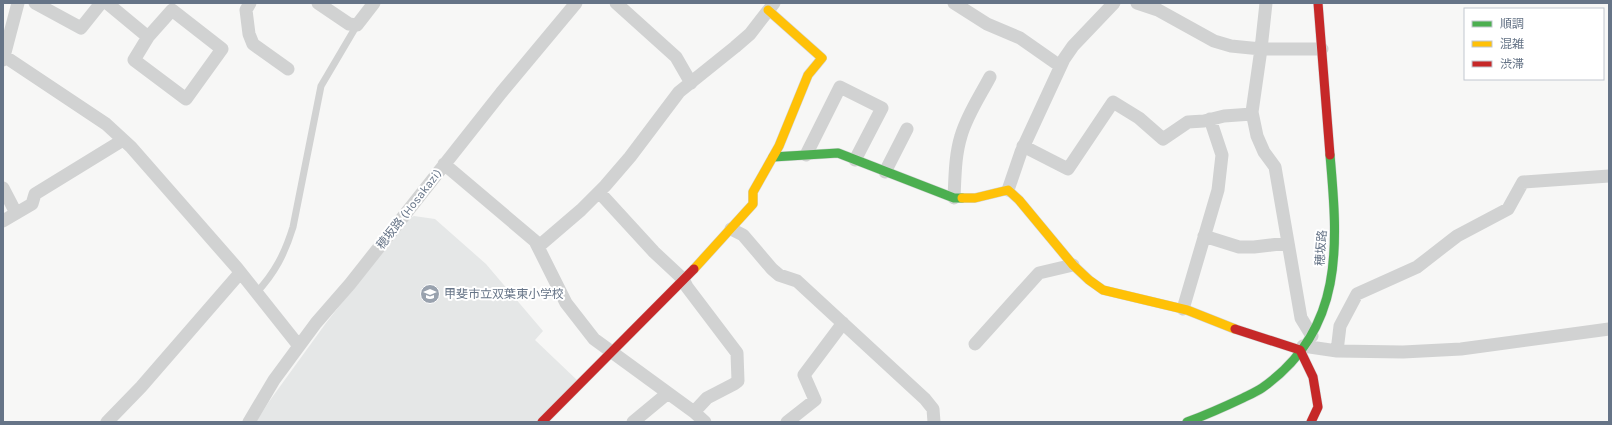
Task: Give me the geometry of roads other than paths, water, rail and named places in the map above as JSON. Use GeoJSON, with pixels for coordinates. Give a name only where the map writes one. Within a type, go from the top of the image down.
{"type":"FeatureCollection","features":[{"type":"Feature","properties":{"kind":"street"},"geometry":{"type":"LineString","coordinates":[[18,3],[4,58],[106,124],[123,140],[186,209],[299,346]]}},
{"type":"Feature","properties":{"kind":"street"},"geometry":{"type":"LineString","coordinates":[[35,3],[81,28],[101,3]]}},
{"type":"Feature","properties":{"kind":"street"},"geometry":{"type":"LineString","coordinates":[[107,3],[148,37]]}},
{"type":"Feature","properties":{"kind":"street"},"geometry":{"type":"LineString","coordinates":[[250,3],[246,10],[249,34],[253,44],[288,69]]}},
{"type":"Feature","properties":{"kind":"street"},"geometry":{"type":"LineString","coordinates":[[318,3],[349,24],[357,25],[374,3]]}},
{"type":"Feature","properties":{"kind":"street","name":"穂坂路 (Hosakazi)"},"geometry":{"type":"LineString","coordinates":[[249,422],[274,380],[316,323],[350,284],[500,93],[576,3]]}},
{"type":"Feature","properties":{"kind":"street"},"geometry":{"type":"LineString","coordinates":[[616,3],[676,57],[691,83]]}},
{"type":"Feature","properties":{"kind":"street"},"geometry":{"type":"LineString","coordinates":[[954,3],[987,24],[1020,38],[1060,66]]}},
{"type":"Feature","properties":{"kind":"street"},"geometry":{"type":"LineString","coordinates":[[1008,190],[1023,146],[1060,66],[1073,46],[1114,3]]}},
{"type":"Feature","properties":{"kind":"street"},"geometry":{"type":"LineString","coordinates":[[1138,3],[1158,10],[1214,41],[1231,46],[1261,49],[1322,49]]}},
{"type":"Feature","properties":{"kind":"street"},"geometry":{"type":"LineString","coordinates":[[1266,3],[1252,114],[1257,136],[1264,152],[1276,167],[1301,318],[1312,336]]}},
{"type":"Feature","properties":{"kind":"street","name":"穂坂路"},"geometry":{"type":"LineString","coordinates":[[1186,422],[1221,409],[1261,389],[1286,368],[1312,336],[1328,297],[1334,260],[1335,212],[1318,3]]}},
{"type":"Feature","properties":{"kind":"street"},"geometry":{"type":"LineString","coordinates":[[539,246],[581,210],[599,192],[630,157],[679,92],[750,34],[771,5],[822,58],[808,75],[779,146],[753,192],[753,204],[731,229],[612,353],[542,422]]}},
{"type":"Feature","properties":{"kind":"street"},"geometry":{"type":"LineString","coordinates":[[172,10],[222,49],[186,99],[134,60],[148,37],[172,10]]}},
{"type":"Feature","properties":{"kind":"street"},"geometry":{"type":"LineString","coordinates":[[954,198],[956,162],[961,136],[972,110],[990,77]]}},
{"type":"Feature","properties":{"kind":"street"},"geometry":{"type":"LineString","coordinates":[[806,155],[840,87],[882,108],[855,160]]}},
{"type":"Feature","properties":{"kind":"street"},"geometry":{"type":"LineString","coordinates":[[1023,146],[1068,169],[1113,102],[1139,118],[1163,138],[1188,122],[1224,116],[1252,114]]}},
{"type":"Feature","properties":{"kind":"street"},"geometry":{"type":"LineString","coordinates":[[1183,309],[1218,190],[1222,155],[1210,119]]}},
{"type":"Feature","properties":{"kind":"street"},"geometry":{"type":"LineString","coordinates":[[885,172],[907,129]]}},
{"type":"Feature","properties":{"kind":"street"},"geometry":{"type":"LineString","coordinates":[[3,221],[32,204],[35,194],[123,140]]}},
{"type":"Feature","properties":{"kind":"street"},"geometry":{"type":"LineString","coordinates":[[773,157],[838,153],[954,198],[975,198],[1008,190]]}},
{"type":"Feature","properties":{"kind":"street"},"geometry":{"type":"LineString","coordinates":[[444,164],[535,241],[539,246],[566,303],[594,339],[694,412],[705,422]]}},
{"type":"Feature","properties":{"kind":"street"},"geometry":{"type":"LineString","coordinates":[[1337,351],[1340,326],[1357,294],[1417,267],[1457,236],[1508,209],[1523,182],[1609,176]]}},
{"type":"Feature","properties":{"kind":"street"},"geometry":{"type":"LineString","coordinates":[[3,188],[16,214]]}},
{"type":"Feature","properties":{"kind":"street"},"geometry":{"type":"LineString","coordinates":[[1008,190],[1019,200],[1073,265],[1088,280],[1103,290],[1183,309],[1239,330],[1302,348],[1337,351],[1403,352],[1461,349],[1609,329]]}},
{"type":"Feature","properties":{"kind":"street"},"geometry":{"type":"LineString","coordinates":[[599,192],[654,252],[683,279],[687,288],[737,353],[738,381],[707,398],[694,412]]}},
{"type":"Feature","properties":{"kind":"street"},"geometry":{"type":"LineString","coordinates":[[731,229],[743,235],[779,275],[797,281],[925,399],[932,408],[934,422]]}},
{"type":"Feature","properties":{"kind":"street"},"geometry":{"type":"LineString","coordinates":[[1204,236],[1239,247],[1254,247],[1288,243]]}},
{"type":"Feature","properties":{"kind":"street"},"geometry":{"type":"LineString","coordinates":[[975,344],[1039,274],[1073,265]]}},
{"type":"Feature","properties":{"kind":"street"},"geometry":{"type":"LineString","coordinates":[[107,422],[142,387],[240,273]]}},
{"type":"Feature","properties":{"kind":"street"},"geometry":{"type":"LineString","coordinates":[[787,422],[815,400],[804,375],[843,323]]}},
{"type":"Feature","properties":{"kind":"street"},"geometry":{"type":"LineString","coordinates":[[1302,348],[1313,377],[1318,407],[1311,422]]}},
{"type":"Feature","properties":{"kind":"street"},"geometry":{"type":"LineString","coordinates":[[633,422],[668,393]]}},
{"type":"Feature","properties":{"kind":"lane"},"geometry":{"type":"LineString","coordinates":[[256,293],[268,280],[287,247],[294,228],[321,86],[357,25]]}},
{"type":"Feature","properties":{"kind":"place","name":"甲斐市立双葉東小学校"},"geometry":{"type":"Point","coordinates":[430,294]}}]}
